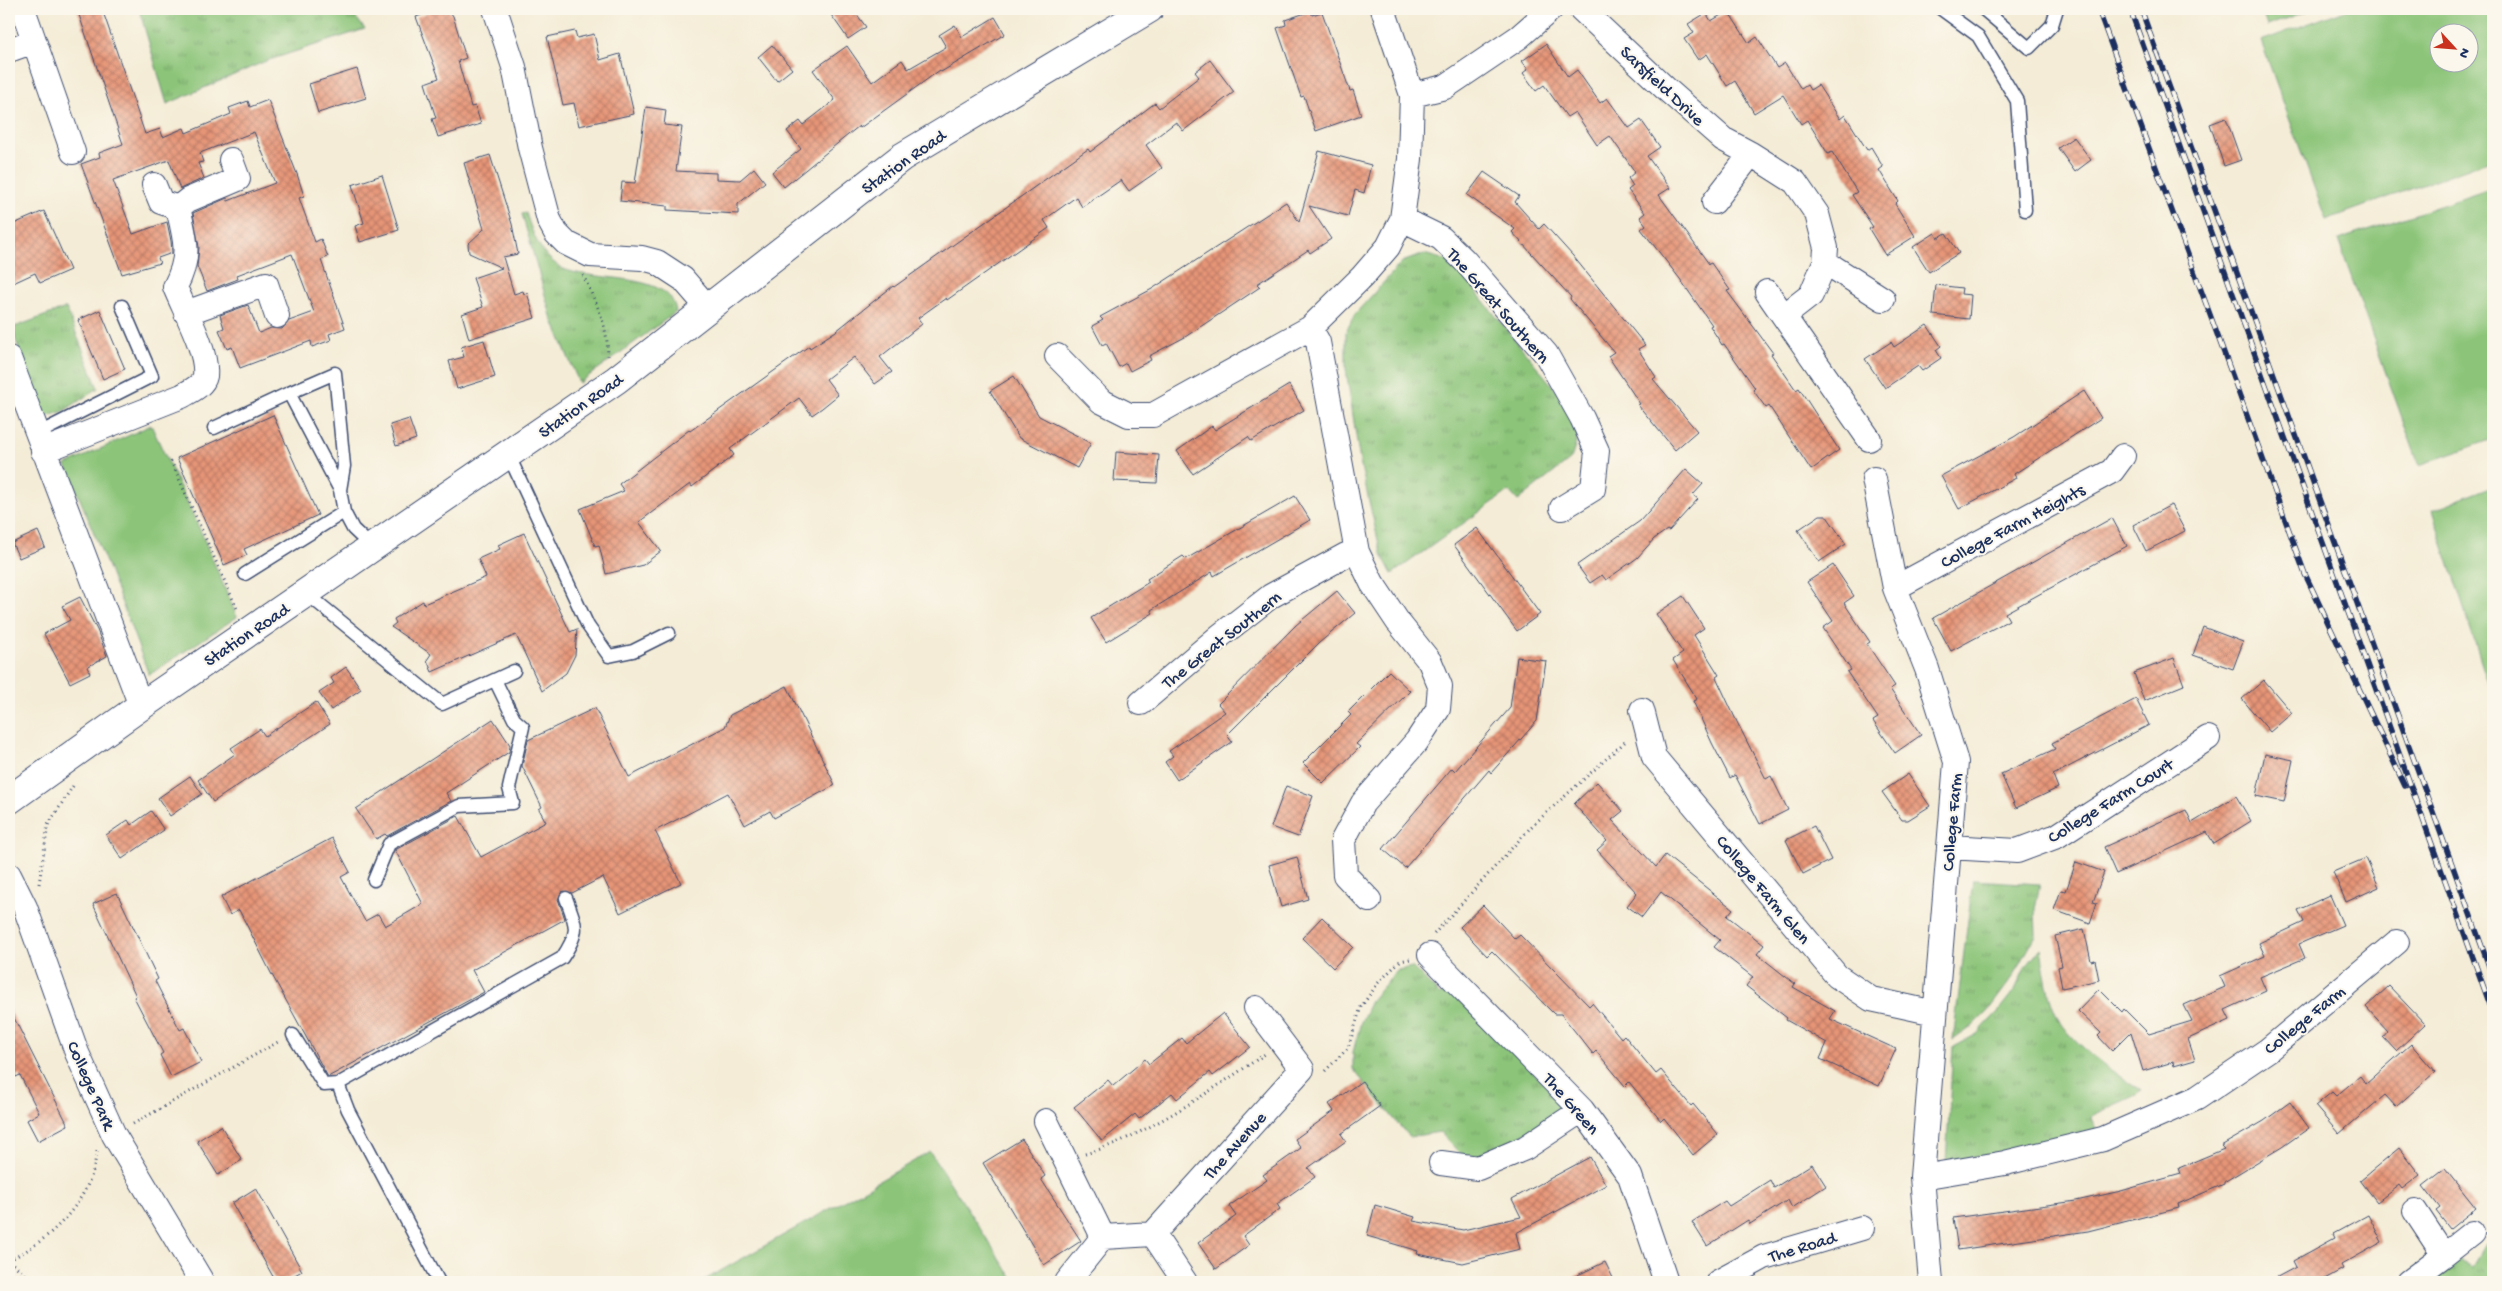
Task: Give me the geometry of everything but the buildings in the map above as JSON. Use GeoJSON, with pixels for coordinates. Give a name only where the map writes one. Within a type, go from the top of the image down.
{"type":"FeatureCollection","features":[{"type":"Feature","properties":{"kind":"main road","name":"Station Road"},"geometry":{"type":"LineString","coordinates":[[9,800],[141,706],[616,380],[902,158],[1148,9]]}},
{"type":"Feature","properties":{"kind":"street"},"geometry":{"type":"LineString","coordinates":[[23,9],[73,152]]}},
{"type":"Feature","properties":{"kind":"street"},"geometry":{"type":"LineString","coordinates":[[495,9],[514,66],[530,148],[549,220],[556,234],[580,252],[590,255],[642,258],[657,262],[683,279],[709,309]]}},
{"type":"Feature","properties":{"kind":"street"},"geometry":{"type":"LineString","coordinates":[[1057,356],[1101,401],[1129,415],[1153,415],[1310,328],[1362,276],[1388,247],[1402,219],[1410,159],[1412,95],[1383,9]]}},
{"type":"Feature","properties":{"kind":"street"},"geometry":{"type":"LineString","coordinates":[[1412,95],[1445,87],[1520,37],[1551,9]]}},
{"type":"Feature","properties":{"kind":"street","name":"Sarsfield Drive"},"geometry":{"type":"LineString","coordinates":[[1581,9],[1665,88],[1723,139],[1795,182],[1817,214],[1826,248],[1825,262],[1811,295],[1784,316]]}},
{"type":"Feature","properties":{"kind":"street"},"geometry":{"type":"LineString","coordinates":[[9,50],[34,41]]}},
{"type":"Feature","properties":{"kind":"street"},"geometry":{"type":"LineString","coordinates":[[1714,202],[1751,154]]}},
{"type":"Feature","properties":{"kind":"street"},"geometry":{"type":"LineString","coordinates":[[178,208],[188,200],[238,179],[231,160]]}},
{"type":"Feature","properties":{"kind":"street"},"geometry":{"type":"LineString","coordinates":[[154,185],[161,202],[178,208]]}},
{"type":"Feature","properties":{"kind":"street"},"geometry":{"type":"LineString","coordinates":[[40,442],[196,388],[205,377],[204,361],[175,287],[186,261],[184,234],[178,208]]}},
{"type":"Feature","properties":{"kind":"street","name":"The Great Southern"},"geometry":{"type":"LineString","coordinates":[[1402,219],[1441,238],[1464,260],[1546,354],[1582,418],[1596,451],[1594,489],[1562,508]]}},
{"type":"Feature","properties":{"kind":"street"},"geometry":{"type":"LineString","coordinates":[[1825,262],[1884,299]]}},
{"type":"Feature","properties":{"kind":"street"},"geometry":{"type":"LineString","coordinates":[[186,313],[266,284],[277,316]]}},
{"type":"Feature","properties":{"kind":"street"},"geometry":{"type":"LineString","coordinates":[[1767,292],[1868,440]]}},
{"type":"Feature","properties":{"kind":"street"},"geometry":{"type":"LineString","coordinates":[[1310,328],[1318,342],[1357,552],[1372,583],[1398,622],[1430,662],[1440,686],[1438,709],[1416,741],[1363,803],[1343,840],[1345,875],[1369,900]]}},
{"type":"Feature","properties":{"kind":"street"},"geometry":{"type":"LineString","coordinates":[[9,358],[141,706]]}},
{"type":"Feature","properties":{"kind":"street","name":"College Farm Heights"},"geometry":{"type":"LineString","coordinates":[[1895,588],[2112,471],[2123,456]]}},
{"type":"Feature","properties":{"kind":"street","name":"College Farm"},"geometry":{"type":"LineString","coordinates":[[1874,479],[1895,588],[1927,670],[1956,762],[1922,1176],[1931,1282]]}},
{"type":"Feature","properties":{"kind":"street","name":"The Great Southern"},"geometry":{"type":"LineString","coordinates":[[1141,703],[1221,635],[1271,596],[1346,555],[1357,552]]}},
{"type":"Feature","properties":{"kind":"street","name":"College Farm Glen"},"geometry":{"type":"LineString","coordinates":[[1643,717],[1654,757],[1837,976],[1871,999],[1935,1013]]}},
{"type":"Feature","properties":{"kind":"street","name":"College Farm Court"},"geometry":{"type":"LineString","coordinates":[[1949,847],[2017,852],[2057,836],[2208,738]]}},
{"type":"Feature","properties":{"kind":"street","name":"College Park"},"geometry":{"type":"LineString","coordinates":[[9,875],[25,907],[77,1053],[114,1135],[202,1282]]}},
{"type":"Feature","properties":{"kind":"street","name":"College Farm"},"geometry":{"type":"LineString","coordinates":[[1922,1176],[2005,1163],[2103,1139],[2197,1098],[2268,1050],[2397,942]]}},
{"type":"Feature","properties":{"kind":"street","name":"The Green"},"geometry":{"type":"LineString","coordinates":[[1430,955],[1582,1110],[1630,1176],[1666,1282]]}},
{"type":"Feature","properties":{"kind":"street","name":"The Avenue"},"geometry":{"type":"LineString","coordinates":[[1153,1234],[1302,1069],[1256,1008]]}},
{"type":"Feature","properties":{"kind":"street"},"geometry":{"type":"LineString","coordinates":[[1442,1163],[1478,1168],[1525,1148],[1582,1110]]}},
{"type":"Feature","properties":{"kind":"street"},"geometry":{"type":"LineString","coordinates":[[1046,1121],[1103,1237]]}},
{"type":"Feature","properties":{"kind":"street"},"geometry":{"type":"LineString","coordinates":[[2416,1211],[2444,1255]]}},
{"type":"Feature","properties":{"kind":"street","name":"The Road"},"geometry":{"type":"LineString","coordinates":[[1718,1282],[1764,1257],[1862,1228]]}},
{"type":"Feature","properties":{"kind":"street"},"geometry":{"type":"LineString","coordinates":[[2408,1282],[2472,1233]]}},
{"type":"Feature","properties":{"kind":"street"},"geometry":{"type":"LineString","coordinates":[[1067,1282],[1103,1237],[1153,1234],[1185,1282]]}},
{"type":"Feature","properties":{"kind":"lane"},"geometry":{"type":"LineString","coordinates":[[1941,9],[1978,36],[2017,101],[2025,210]]}},
{"type":"Feature","properties":{"kind":"lane"},"geometry":{"type":"LineString","coordinates":[[1983,9],[2029,48],[2052,25],[2057,9]]}},
{"type":"Feature","properties":{"kind":"lane"},"geometry":{"type":"LineString","coordinates":[[40,442],[152,376],[122,306]]}},
{"type":"Feature","properties":{"kind":"lane"},"geometry":{"type":"LineString","coordinates":[[214,428],[335,373],[344,466],[340,490]]}},
{"type":"Feature","properties":{"kind":"lane"},"geometry":{"type":"LineString","coordinates":[[289,393],[340,490],[344,512],[353,529],[373,548]]}},
{"type":"Feature","properties":{"kind":"lane"},"geometry":{"type":"LineString","coordinates":[[508,454],[588,626],[609,656],[633,652],[669,633]]}},
{"type":"Feature","properties":{"kind":"lane"},"geometry":{"type":"LineString","coordinates":[[245,574],[344,512]]}},
{"type":"Feature","properties":{"kind":"lane"},"geometry":{"type":"LineString","coordinates":[[306,594],[442,704],[514,671]]}},
{"type":"Feature","properties":{"kind":"lane"},"geometry":{"type":"LineString","coordinates":[[374,880],[389,844],[459,806],[513,803],[508,788],[524,727],[514,719],[494,680]]}},
{"type":"Feature","properties":{"kind":"lane"},"geometry":{"type":"LineString","coordinates":[[293,1035],[324,1085],[338,1084],[562,958],[574,941],[576,925],[566,898]]}},
{"type":"Feature","properties":{"kind":"lane"},"geometry":{"type":"LineString","coordinates":[[338,1084],[348,1110],[439,1282]]}},
{"type":"Feature","properties":{"kind":"path"},"geometry":{"type":"LineString","coordinates":[[580,252],[579,267],[599,307],[607,338],[609,368],[616,380]]}},
{"type":"Feature","properties":{"kind":"path"},"geometry":{"type":"LineString","coordinates":[[171,461],[247,634]]}},
{"type":"Feature","properties":{"kind":"path"},"geometry":{"type":"LineString","coordinates":[[1320,1075],[1348,1048],[1361,1006],[1378,983],[1400,960],[1430,955],[1434,934],[1532,826],[1643,717]]}},
{"type":"Feature","properties":{"kind":"path"},"geometry":{"type":"LineString","coordinates":[[25,907],[38,887],[48,825],[82,772],[79,751]]}},
{"type":"Feature","properties":{"kind":"path"},"geometry":{"type":"LineString","coordinates":[[1065,1159],[1099,1150],[1148,1126],[1225,1081],[1282,1043]]}},
{"type":"Feature","properties":{"kind":"path"},"geometry":{"type":"LineString","coordinates":[[9,1261],[34,1282]]}},
{"type":"Feature","properties":{"kind":"green space"},"geometry":{"type":"Polygon","coordinates":[[[139,9],[349,9],[365,29],[266,61],[167,104],[139,9]]]}},
{"type":"Feature","properties":{"kind":"green space"},"geometry":{"type":"Polygon","coordinates":[[[2261,9],[2313,9],[2267,26],[2261,9]]]}},
{"type":"Feature","properties":{"kind":"green space"},"geometry":{"type":"Polygon","coordinates":[[[2348,9],[2493,9],[2493,159],[2326,220],[2261,41],[2348,9]]]}},
{"type":"Feature","properties":{"kind":"green space"},"geometry":{"type":"Polygon","coordinates":[[[2493,188],[2493,439],[2419,465],[2338,240],[2493,188]]]}},
{"type":"Feature","properties":{"kind":"green space"},"geometry":{"type":"Polygon","coordinates":[[[526,213],[531,229],[542,250],[560,267],[572,272],[588,275],[626,279],[660,289],[671,298],[676,312],[579,383],[551,316],[522,214],[526,213]]]}},
{"type":"Feature","properties":{"kind":"green space"},"geometry":{"type":"Polygon","coordinates":[[[1424,254],[1452,262],[1560,395],[1578,437],[1571,459],[1518,501],[1509,491],[1392,574],[1381,553],[1360,462],[1346,369],[1346,332],[1355,314],[1402,262],[1424,254]]]}},
{"type":"Feature","properties":{"kind":"green space"},"geometry":{"type":"Polygon","coordinates":[[[66,308],[98,388],[64,411],[42,418],[12,328],[66,308]]]}},
{"type":"Feature","properties":{"kind":"green space"},"geometry":{"type":"Polygon","coordinates":[[[151,425],[201,532],[237,617],[149,675],[112,577],[66,465],[151,425]]]}},
{"type":"Feature","properties":{"kind":"green space"},"geometry":{"type":"Polygon","coordinates":[[[2493,486],[2493,698],[2432,510],[2493,486]]]}},
{"type":"Feature","properties":{"kind":"green space"},"geometry":{"type":"Polygon","coordinates":[[[1973,880],[2040,884],[2035,908],[2036,935],[2013,977],[1987,1012],[1973,1026],[1953,1040],[1973,880]]]}},
{"type":"Feature","properties":{"kind":"green space"},"geometry":{"type":"Polygon","coordinates":[[[2041,948],[2049,995],[2060,1021],[2086,1050],[2141,1091],[2137,1095],[2091,1116],[2100,1136],[1946,1162],[1953,1047],[1977,1034],[1999,1011],[2014,992],[2025,968],[2041,948]]]}},
{"type":"Feature","properties":{"kind":"green space"},"geometry":{"type":"Polygon","coordinates":[[[1412,967],[1440,995],[1446,991],[1455,993],[1558,1097],[1562,1109],[1554,1117],[1482,1158],[1465,1159],[1440,1132],[1409,1137],[1353,1069],[1353,1052],[1361,1022],[1372,999],[1398,970],[1412,967]]]}},
{"type":"Feature","properties":{"kind":"green space"},"geometry":{"type":"Polygon","coordinates":[[[930,1152],[1015,1282],[701,1282],[930,1152]]]}},
{"type":"Feature","properties":{"kind":"green space"},"geometry":{"type":"Polygon","coordinates":[[[2485,1244],[2493,1253],[2493,1282],[2427,1282],[2457,1259],[2472,1266],[2485,1244]]]}},
{"type":"Feature","properties":{"kind":"railway"},"geometry":{"type":"LineString","coordinates":[[2098,9],[2305,574],[2405,786]]}},
{"type":"Feature","properties":{"kind":"railway"},"geometry":{"type":"LineString","coordinates":[[2130,9],[2493,1013]]}},
{"type":"Feature","properties":{"kind":"railway"},"geometry":{"type":"LineString","coordinates":[[2141,9],[2493,977]]}}]}
